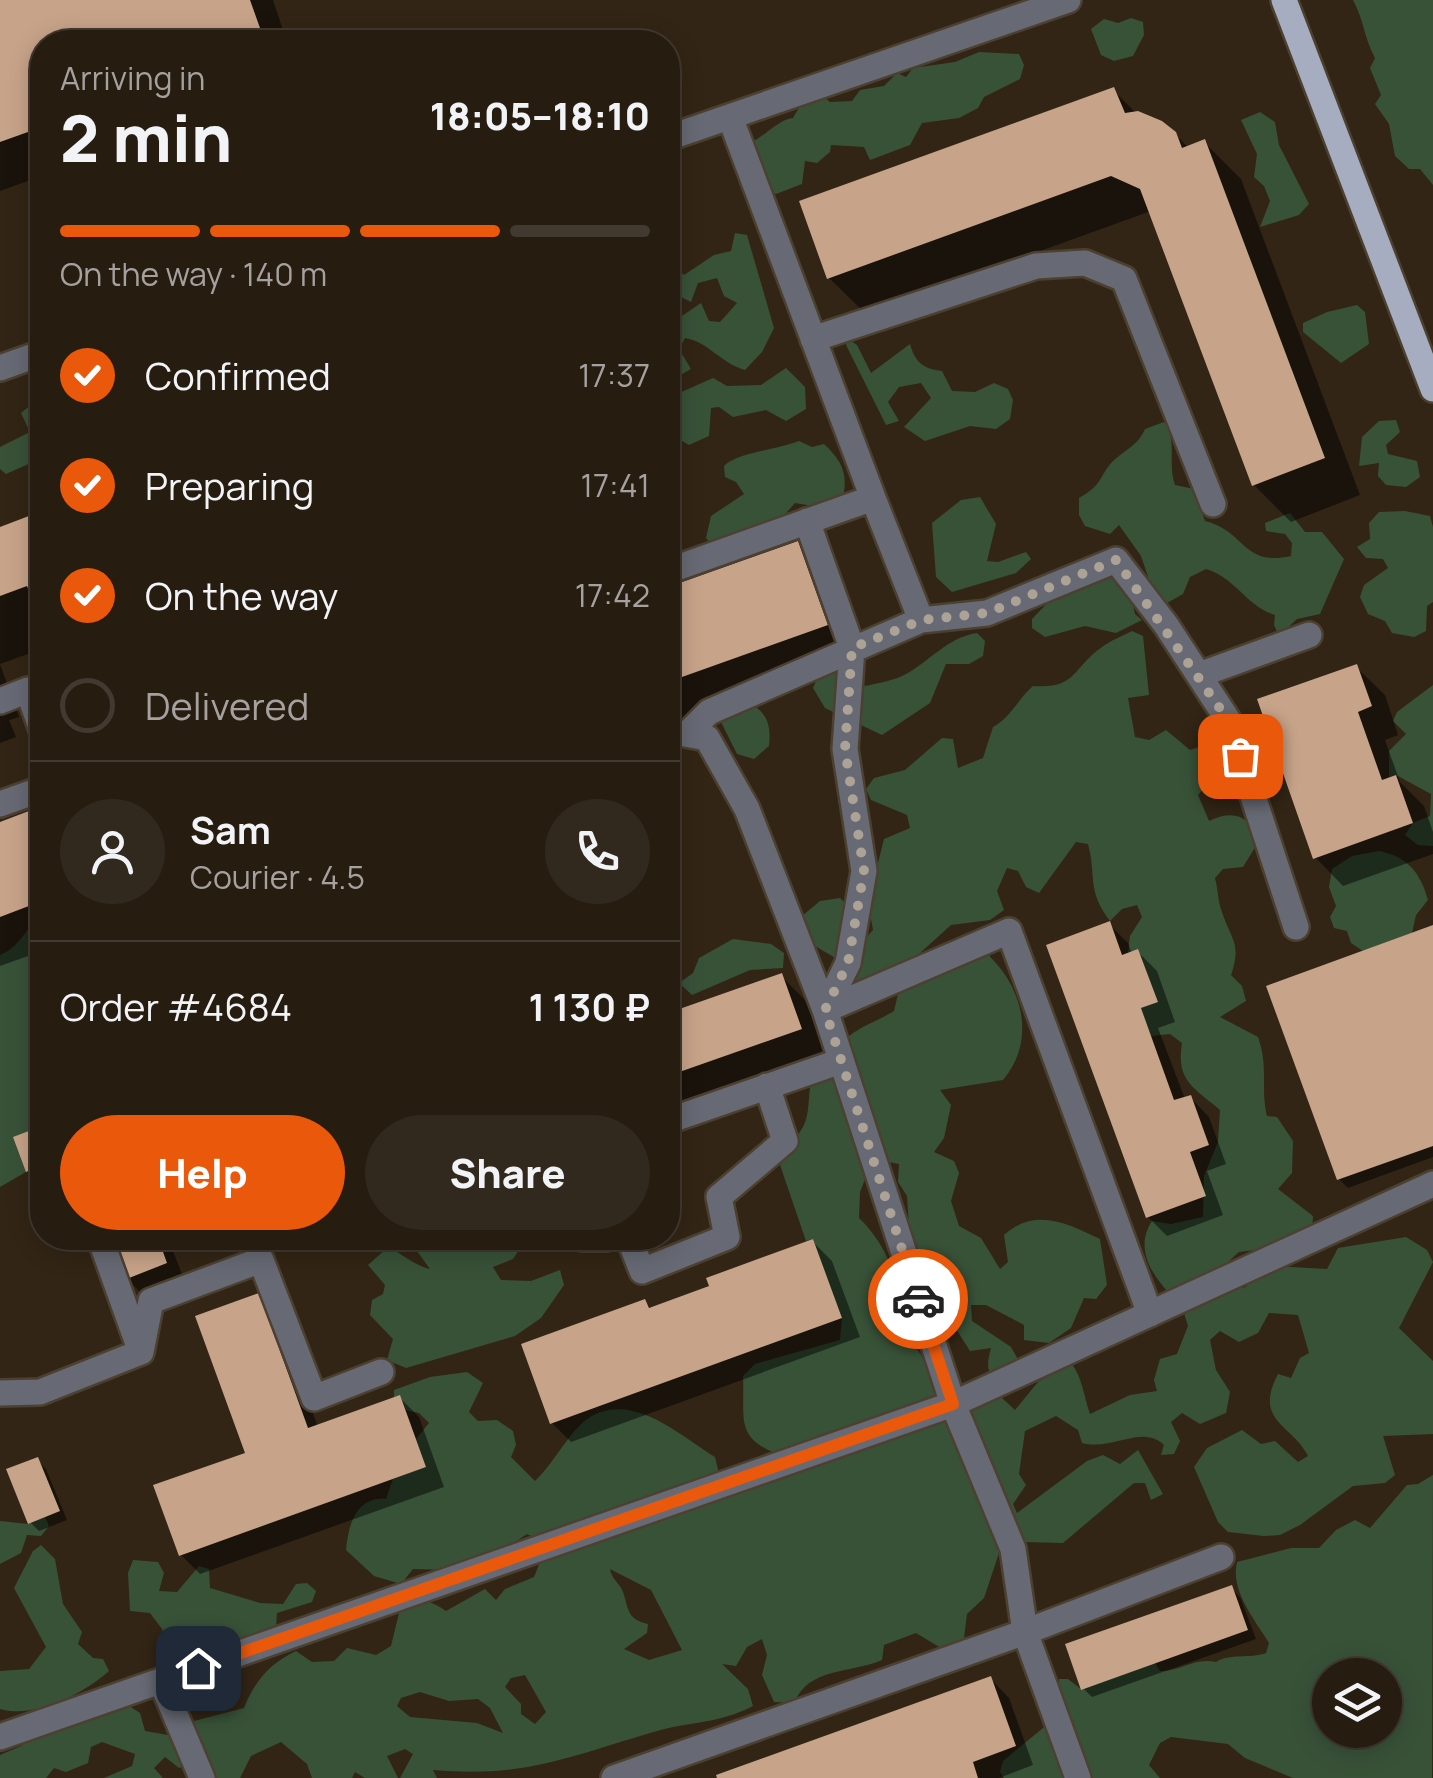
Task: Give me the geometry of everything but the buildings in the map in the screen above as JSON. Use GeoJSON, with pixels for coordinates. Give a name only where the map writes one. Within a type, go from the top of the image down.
{"type":"FeatureCollection","features":[{"type":"Feature","properties":{"kind":"main road"},"geometry":{"type":"LineString","coordinates":[[1284,0],[1433,389]]}},
{"type":"Feature","properties":{"kind":"street"},"geometry":{"type":"LineString","coordinates":[[680,134],[1068,0]]}},
{"type":"Feature","properties":{"kind":"street"},"geometry":{"type":"LineString","coordinates":[[730,117],[922,620]]}},
{"type":"Feature","properties":{"kind":"street"},"geometry":{"type":"LineString","coordinates":[[813,339],[1036,266],[1085,263],[1124,279],[1213,504]]}},
{"type":"Feature","properties":{"kind":"street"},"geometry":{"type":"LineString","coordinates":[[0,368],[30,357]]}},
{"type":"Feature","properties":{"kind":"street"},"geometry":{"type":"LineString","coordinates":[[680,567],[873,498]]}},
{"type":"Feature","properties":{"kind":"street"},"geometry":{"type":"LineString","coordinates":[[807,521],[852,648],[845,749],[864,871],[848,963],[825,1010]]}},
{"type":"Feature","properties":{"kind":"street"},"geometry":{"type":"LineString","coordinates":[[680,731],[709,712],[922,620],[987,613],[1116,560],[1228,720],[1296,927]]}},
{"type":"Feature","properties":{"kind":"street"},"geometry":{"type":"LineString","coordinates":[[1199,675],[1309,635]]}},
{"type":"Feature","properties":{"kind":"street"},"geometry":{"type":"LineString","coordinates":[[0,700],[28,690],[30,696]]}},
{"type":"Feature","properties":{"kind":"street"},"geometry":{"type":"LineString","coordinates":[[680,732],[707,738],[747,809],[825,1010],[953,1404],[1013,1549],[1025,1632],[1078,1778]]}},
{"type":"Feature","properties":{"kind":"street"},"geometry":{"type":"LineString","coordinates":[[0,804],[30,793]]}},
{"type":"Feature","properties":{"kind":"street"},"geometry":{"type":"LineString","coordinates":[[825,1010],[1010,931],[1150,1314]]}},
{"type":"Feature","properties":{"kind":"street"},"geometry":{"type":"LineString","coordinates":[[680,1116],[841,1061]]}},
{"type":"Feature","properties":{"kind":"street"},"geometry":{"type":"LineString","coordinates":[[634,1250],[642,1271],[727,1237],[719,1198],[785,1141],[767,1086]]}},
{"type":"Feature","properties":{"kind":"street"},"geometry":{"type":"LineString","coordinates":[[0,1737],[953,1404],[1433,1184]]}},
{"type":"Feature","properties":{"kind":"street"},"geometry":{"type":"LineString","coordinates":[[104,1250],[141,1352]]}},
{"type":"Feature","properties":{"kind":"street"},"geometry":{"type":"LineString","coordinates":[[141,1352],[151,1301],[261,1260],[314,1398],[381,1372]]}},
{"type":"Feature","properties":{"kind":"street"},"geometry":{"type":"LineString","coordinates":[[0,1393],[40,1392],[141,1352]]}},
{"type":"Feature","properties":{"kind":"street"},"geometry":{"type":"LineString","coordinates":[[614,1778],[1025,1632],[1221,1557]]}},
{"type":"Feature","properties":{"kind":"street"},"geometry":{"type":"LineString","coordinates":[[161,1681],[202,1778]]}},
{"type":"Feature","properties":{"kind":"green space"},"geometry":{"type":"Polygon","coordinates":[[[1353,0],[1433,0],[1433,185],[1420,169],[1409,169],[1395,156],[1389,124],[1375,104],[1381,95],[1370,68],[1375,58],[1353,0]]]}},
{"type":"Feature","properties":{"kind":"green space"},"geometry":{"type":"Polygon","coordinates":[[[1131,18],[1143,22],[1144,35],[1133,56],[1114,61],[1101,55],[1091,29],[1104,19],[1118,23],[1131,18]]]}},
{"type":"Feature","properties":{"kind":"green space"},"geometry":{"type":"Polygon","coordinates":[[[979,52],[1019,54],[1024,65],[1020,79],[984,97],[978,108],[959,118],[922,123],[910,145],[870,160],[864,147],[831,145],[830,152],[817,163],[805,161],[802,184],[776,194],[755,183],[749,143],[793,118],[800,106],[823,96],[830,102],[852,101],[860,90],[884,86],[897,73],[906,77],[913,68],[955,62],[979,52]]]}},
{"type":"Feature","properties":{"kind":"green space"},"geometry":{"type":"Polygon","coordinates":[[[1260,112],[1275,122],[1279,145],[1309,204],[1299,215],[1260,227],[1270,201],[1264,186],[1254,177],[1257,154],[1241,120],[1260,112]]]}},
{"type":"Feature","properties":{"kind":"green space"},"geometry":{"type":"Polygon","coordinates":[[[735,233],[747,235],[774,328],[762,352],[745,370],[685,338],[680,347],[680,317],[701,303],[709,321],[720,322],[737,303],[724,296],[717,278],[698,283],[691,302],[680,296],[680,271],[684,275],[714,255],[731,251],[735,233]]]}},
{"type":"Feature","properties":{"kind":"green space"},"geometry":{"type":"Polygon","coordinates":[[[1357,305],[1365,312],[1369,344],[1341,363],[1303,332],[1303,323],[1357,305]]]}},
{"type":"Feature","properties":{"kind":"green space"},"geometry":{"type":"Polygon","coordinates":[[[848,339],[857,345],[871,373],[910,344],[921,364],[942,371],[952,391],[975,392],[994,383],[1008,389],[1013,400],[1010,419],[996,429],[970,426],[925,441],[904,427],[931,398],[921,383],[899,387],[888,402],[899,421],[886,425],[846,345],[848,339]]]}},
{"type":"Feature","properties":{"kind":"green space"},"geometry":{"type":"Polygon","coordinates":[[[680,351],[691,369],[680,375],[680,351]]]}},
{"type":"Feature","properties":{"kind":"green space"},"geometry":{"type":"Polygon","coordinates":[[[786,368],[805,387],[806,409],[786,421],[766,410],[733,417],[719,407],[711,408],[709,436],[689,445],[680,440],[680,393],[713,378],[727,386],[761,385],[786,368]]]}},
{"type":"Feature","properties":{"kind":"green space"},"geometry":{"type":"Polygon","coordinates":[[[30,409],[30,432],[21,413],[30,409]]]}},
{"type":"Feature","properties":{"kind":"green space"},"geometry":{"type":"Polygon","coordinates":[[[1396,420],[1400,432],[1386,445],[1388,454],[1417,461],[1420,477],[1406,487],[1386,485],[1378,476],[1379,463],[1359,466],[1362,437],[1379,421],[1396,420]]]}},
{"type":"Feature","properties":{"kind":"green space"},"geometry":{"type":"Polygon","coordinates":[[[1164,422],[1170,436],[1175,485],[1209,492],[1201,510],[1205,521],[1229,532],[1253,552],[1275,558],[1291,556],[1292,543],[1285,534],[1266,531],[1265,523],[1290,513],[1305,532],[1322,532],[1344,559],[1320,614],[1297,619],[1279,636],[1275,615],[1206,569],[1190,577],[1183,594],[1167,603],[1155,597],[1141,556],[1119,525],[1110,534],[1085,526],[1079,515],[1079,498],[1096,485],[1111,463],[1135,444],[1145,429],[1164,422]]]}},
{"type":"Feature","properties":{"kind":"green space"},"geometry":{"type":"Polygon","coordinates":[[[30,432],[30,463],[6,474],[0,469],[0,447],[30,432]]]}},
{"type":"Feature","properties":{"kind":"green space"},"geometry":{"type":"Polygon","coordinates":[[[799,441],[812,447],[824,444],[835,456],[844,474],[843,497],[813,506],[795,503],[780,520],[713,546],[706,538],[711,516],[744,494],[736,482],[725,477],[724,466],[739,457],[799,441]]]}},
{"type":"Feature","properties":{"kind":"green space"},"geometry":{"type":"Polygon","coordinates":[[[980,497],[996,524],[987,561],[998,562],[1026,552],[1031,559],[1016,573],[952,592],[936,577],[932,523],[961,500],[980,497]]]}},
{"type":"Feature","properties":{"kind":"green space"},"geometry":{"type":"Polygon","coordinates":[[[1405,511],[1430,516],[1433,527],[1433,602],[1427,606],[1426,631],[1414,637],[1392,633],[1385,621],[1368,614],[1360,597],[1364,585],[1388,568],[1383,559],[1366,558],[1357,547],[1370,539],[1369,523],[1379,512],[1405,511]]]}},
{"type":"Feature","properties":{"kind":"green space"},"geometry":{"type":"Polygon","coordinates":[[[1100,567],[1129,587],[1135,614],[1142,620],[1116,633],[1085,626],[1045,637],[1032,628],[1032,619],[1057,593],[1100,567]]]}},
{"type":"Feature","properties":{"kind":"green space"},"geometry":{"type":"Polygon","coordinates":[[[1132,631],[1143,636],[1149,695],[1128,698],[1135,737],[1149,740],[1166,730],[1190,750],[1199,747],[1211,756],[1214,778],[1198,795],[1209,821],[1240,817],[1256,832],[1259,841],[1243,867],[1223,869],[1215,878],[1235,948],[1231,975],[1242,986],[1246,1001],[1220,1017],[1258,1037],[1267,1116],[1277,1117],[1293,1141],[1292,1173],[1278,1189],[1313,1216],[1312,1233],[1263,1249],[1239,1252],[1207,1281],[1168,1292],[1147,1259],[1147,1231],[1152,1221],[1171,1224],[1203,1217],[1204,1176],[1218,1142],[1220,1110],[1184,1075],[1182,1043],[1170,1034],[1151,1036],[1141,1008],[1157,1002],[1138,950],[1128,953],[1130,936],[1142,917],[1137,905],[1122,909],[1110,921],[1095,892],[1088,844],[1076,842],[1039,893],[1026,887],[1018,871],[1007,868],[997,891],[1004,910],[990,920],[951,925],[900,971],[860,985],[840,962],[809,940],[802,916],[820,901],[840,898],[850,908],[860,944],[873,930],[868,903],[884,839],[910,828],[907,815],[871,800],[866,789],[874,778],[905,770],[942,738],[953,739],[958,768],[983,758],[993,727],[1033,686],[1066,681],[1102,647],[1132,631]]]}},
{"type":"Feature","properties":{"kind":"green space"},"geometry":{"type":"Polygon","coordinates":[[[977,633],[985,641],[983,656],[969,664],[946,664],[930,703],[882,735],[825,708],[813,688],[821,669],[851,669],[865,686],[896,678],[957,639],[977,633]]]}},
{"type":"Feature","properties":{"kind":"green space"},"geometry":{"type":"Polygon","coordinates":[[[1433,685],[1433,846],[1418,845],[1405,835],[1413,823],[1430,816],[1431,794],[1396,775],[1389,777],[1389,751],[1406,734],[1393,721],[1397,712],[1433,685]]]}},
{"type":"Feature","properties":{"kind":"green space"},"geometry":{"type":"Polygon","coordinates":[[[750,703],[761,711],[769,732],[769,746],[754,759],[737,754],[721,722],[727,711],[750,703]]]}},
{"type":"Feature","properties":{"kind":"green space"},"geometry":{"type":"Polygon","coordinates":[[[1379,851],[1398,857],[1411,867],[1428,900],[1416,915],[1412,933],[1363,951],[1351,943],[1347,931],[1334,928],[1330,917],[1336,906],[1329,887],[1332,869],[1352,856],[1379,851]]]}},
{"type":"Feature","properties":{"kind":"green space"},"geometry":{"type":"Polygon","coordinates":[[[30,927],[30,1151],[26,1172],[0,1187],[0,955],[30,927]]]}},
{"type":"Feature","properties":{"kind":"green space"},"geometry":{"type":"Polygon","coordinates":[[[733,939],[771,944],[784,953],[783,968],[750,970],[692,995],[680,982],[693,973],[699,958],[733,939]]]}},
{"type":"Feature","properties":{"kind":"green space"},"geometry":{"type":"Polygon","coordinates":[[[974,939],[981,943],[1005,974],[1019,1004],[1022,1035],[1013,1066],[1003,1080],[940,1090],[951,1105],[944,1138],[934,1152],[954,1161],[959,1173],[951,1201],[959,1226],[981,1238],[1000,1269],[1008,1262],[1004,1235],[1016,1226],[1051,1220],[1075,1228],[1100,1239],[1107,1285],[1096,1299],[1084,1298],[1071,1328],[1049,1343],[1024,1340],[1024,1325],[986,1305],[971,1305],[972,1321],[1011,1347],[1020,1363],[1014,1376],[999,1383],[988,1367],[991,1348],[970,1351],[911,1258],[907,1196],[898,1182],[899,1164],[873,1159],[860,1192],[859,1218],[890,1263],[895,1319],[935,1380],[937,1403],[918,1417],[927,1427],[942,1418],[944,1407],[990,1387],[1015,1410],[1038,1382],[1071,1363],[1090,1414],[1130,1395],[1157,1391],[1154,1380],[1160,1359],[1177,1354],[1188,1326],[1183,1310],[1207,1296],[1246,1287],[1256,1274],[1273,1266],[1327,1269],[1338,1248],[1406,1237],[1427,1250],[1433,1262],[1399,1328],[1433,1361],[1433,1434],[1383,1436],[1395,1475],[1385,1483],[1353,1486],[1280,1535],[1228,1532],[1218,1522],[1194,1467],[1207,1448],[1242,1430],[1261,1444],[1275,1441],[1298,1462],[1308,1456],[1272,1413],[1270,1403],[1278,1374],[1291,1378],[1300,1358],[1309,1353],[1298,1315],[1269,1313],[1258,1333],[1239,1342],[1220,1331],[1210,1340],[1216,1370],[1230,1392],[1226,1413],[1200,1424],[1182,1413],[1171,1422],[1180,1441],[1174,1454],[1161,1455],[1164,1445],[1146,1437],[1105,1444],[1082,1443],[1078,1430],[1056,1416],[1025,1431],[1019,1474],[1026,1485],[1013,1504],[1017,1513],[1087,1461],[1103,1455],[1120,1464],[1138,1450],[1163,1494],[1151,1500],[1145,1483],[1134,1483],[1063,1543],[1024,1542],[1000,1550],[984,1598],[967,1614],[963,1646],[956,1657],[916,1633],[884,1645],[882,1660],[809,1683],[794,1703],[774,1702],[762,1675],[767,1655],[762,1639],[747,1647],[736,1666],[722,1664],[748,1689],[753,1706],[728,1716],[522,1768],[433,1770],[437,1778],[400,1778],[413,1754],[405,1749],[387,1756],[398,1778],[365,1778],[355,1772],[352,1778],[312,1778],[307,1764],[281,1742],[251,1756],[240,1778],[188,1778],[200,1773],[195,1762],[179,1768],[165,1757],[154,1768],[163,1778],[104,1778],[132,1766],[135,1754],[102,1742],[91,1747],[88,1763],[66,1772],[54,1768],[46,1778],[0,1778],[0,1755],[21,1746],[30,1737],[70,1722],[79,1709],[105,1700],[128,1705],[140,1713],[145,1731],[185,1738],[194,1721],[244,1708],[264,1674],[296,1651],[312,1662],[334,1661],[347,1648],[376,1655],[391,1646],[400,1609],[406,1605],[423,1601],[446,1611],[485,1589],[496,1600],[505,1589],[534,1577],[542,1557],[581,1540],[590,1542],[627,1520],[578,1535],[571,1526],[541,1541],[527,1534],[512,1544],[505,1569],[488,1574],[474,1572],[466,1561],[451,1570],[413,1569],[401,1584],[374,1576],[346,1550],[356,1514],[367,1502],[386,1499],[393,1479],[426,1467],[416,1439],[429,1423],[419,1413],[406,1410],[400,1396],[394,1398],[394,1390],[430,1377],[467,1372],[483,1383],[469,1412],[478,1421],[497,1420],[513,1431],[516,1445],[511,1457],[535,1481],[586,1420],[620,1409],[637,1412],[715,1457],[719,1474],[703,1486],[680,1485],[673,1494],[695,1507],[722,1483],[778,1476],[805,1456],[797,1450],[780,1455],[755,1442],[743,1415],[743,1376],[755,1364],[840,1340],[842,1318],[813,1239],[806,1241],[778,1159],[807,1118],[811,1084],[819,1066],[841,1061],[837,1047],[858,1030],[894,1011],[902,977],[974,939]],[[610,1569],[630,1613],[648,1624],[647,1633],[624,1649],[649,1660],[682,1650],[651,1590],[610,1569]],[[525,1675],[511,1678],[505,1687],[521,1704],[521,1714],[535,1724],[546,1712],[525,1675]],[[420,1692],[401,1698],[397,1706],[410,1717],[477,1723],[503,1733],[490,1708],[478,1699],[449,1701],[420,1692]]]}},
{"type":"Feature","properties":{"kind":"green space"},"geometry":{"type":"Polygon","coordinates":[[[385,1250],[392,1250],[430,1269],[416,1250],[519,1250],[513,1259],[493,1267],[501,1280],[531,1281],[560,1270],[564,1285],[541,1318],[515,1336],[406,1368],[387,1360],[393,1339],[370,1315],[372,1300],[383,1294],[385,1285],[368,1265],[385,1250]]]}},
{"type":"Feature","properties":{"kind":"green space"},"geometry":{"type":"Polygon","coordinates":[[[1433,1475],[1432,1778],[1293,1778],[1245,1758],[1228,1744],[1171,1737],[1160,1743],[1149,1765],[1160,1778],[1004,1778],[1000,1772],[1003,1761],[1049,1723],[1058,1702],[1059,1679],[1068,1679],[1081,1689],[1155,1663],[1160,1671],[1266,1653],[1269,1643],[1240,1594],[1237,1562],[1291,1548],[1319,1548],[1336,1530],[1355,1520],[1370,1528],[1407,1485],[1418,1484],[1433,1475]]]}},
{"type":"Feature","properties":{"kind":"green space"},"geometry":{"type":"Polygon","coordinates":[[[45,1517],[49,1526],[41,1536],[27,1535],[21,1553],[0,1564],[0,1521],[28,1524],[45,1517]]]}},
{"type":"Feature","properties":{"kind":"green space"},"geometry":{"type":"Polygon","coordinates":[[[41,1545],[55,1559],[63,1604],[82,1632],[78,1644],[93,1658],[103,1659],[109,1671],[58,1702],[28,1711],[0,1709],[0,1671],[29,1669],[46,1647],[14,1588],[33,1551],[41,1545]]]}},
{"type":"Feature","properties":{"kind":"green space"},"geometry":{"type":"Polygon","coordinates":[[[133,1560],[158,1562],[164,1573],[159,1591],[177,1592],[199,1566],[209,1569],[210,1588],[260,1603],[283,1604],[296,1584],[307,1583],[316,1591],[312,1602],[277,1613],[276,1627],[200,1661],[169,1658],[162,1629],[150,1613],[130,1611],[128,1573],[133,1560]]]}},
{"type":"Feature","properties":{"kind":"way so far"},"geometry":{"type":"LineString","coordinates":[[918,1299],[825,1010],[848,963],[864,871],[845,749],[852,648],[922,620],[987,613],[1116,560],[1166,626],[1228,720],[1240,756]]}},
{"type":"Feature","properties":{"kind":"route"},"geometry":{"type":"LineString","coordinates":[[198,1668],[953,1404],[918,1299]]}}]}
